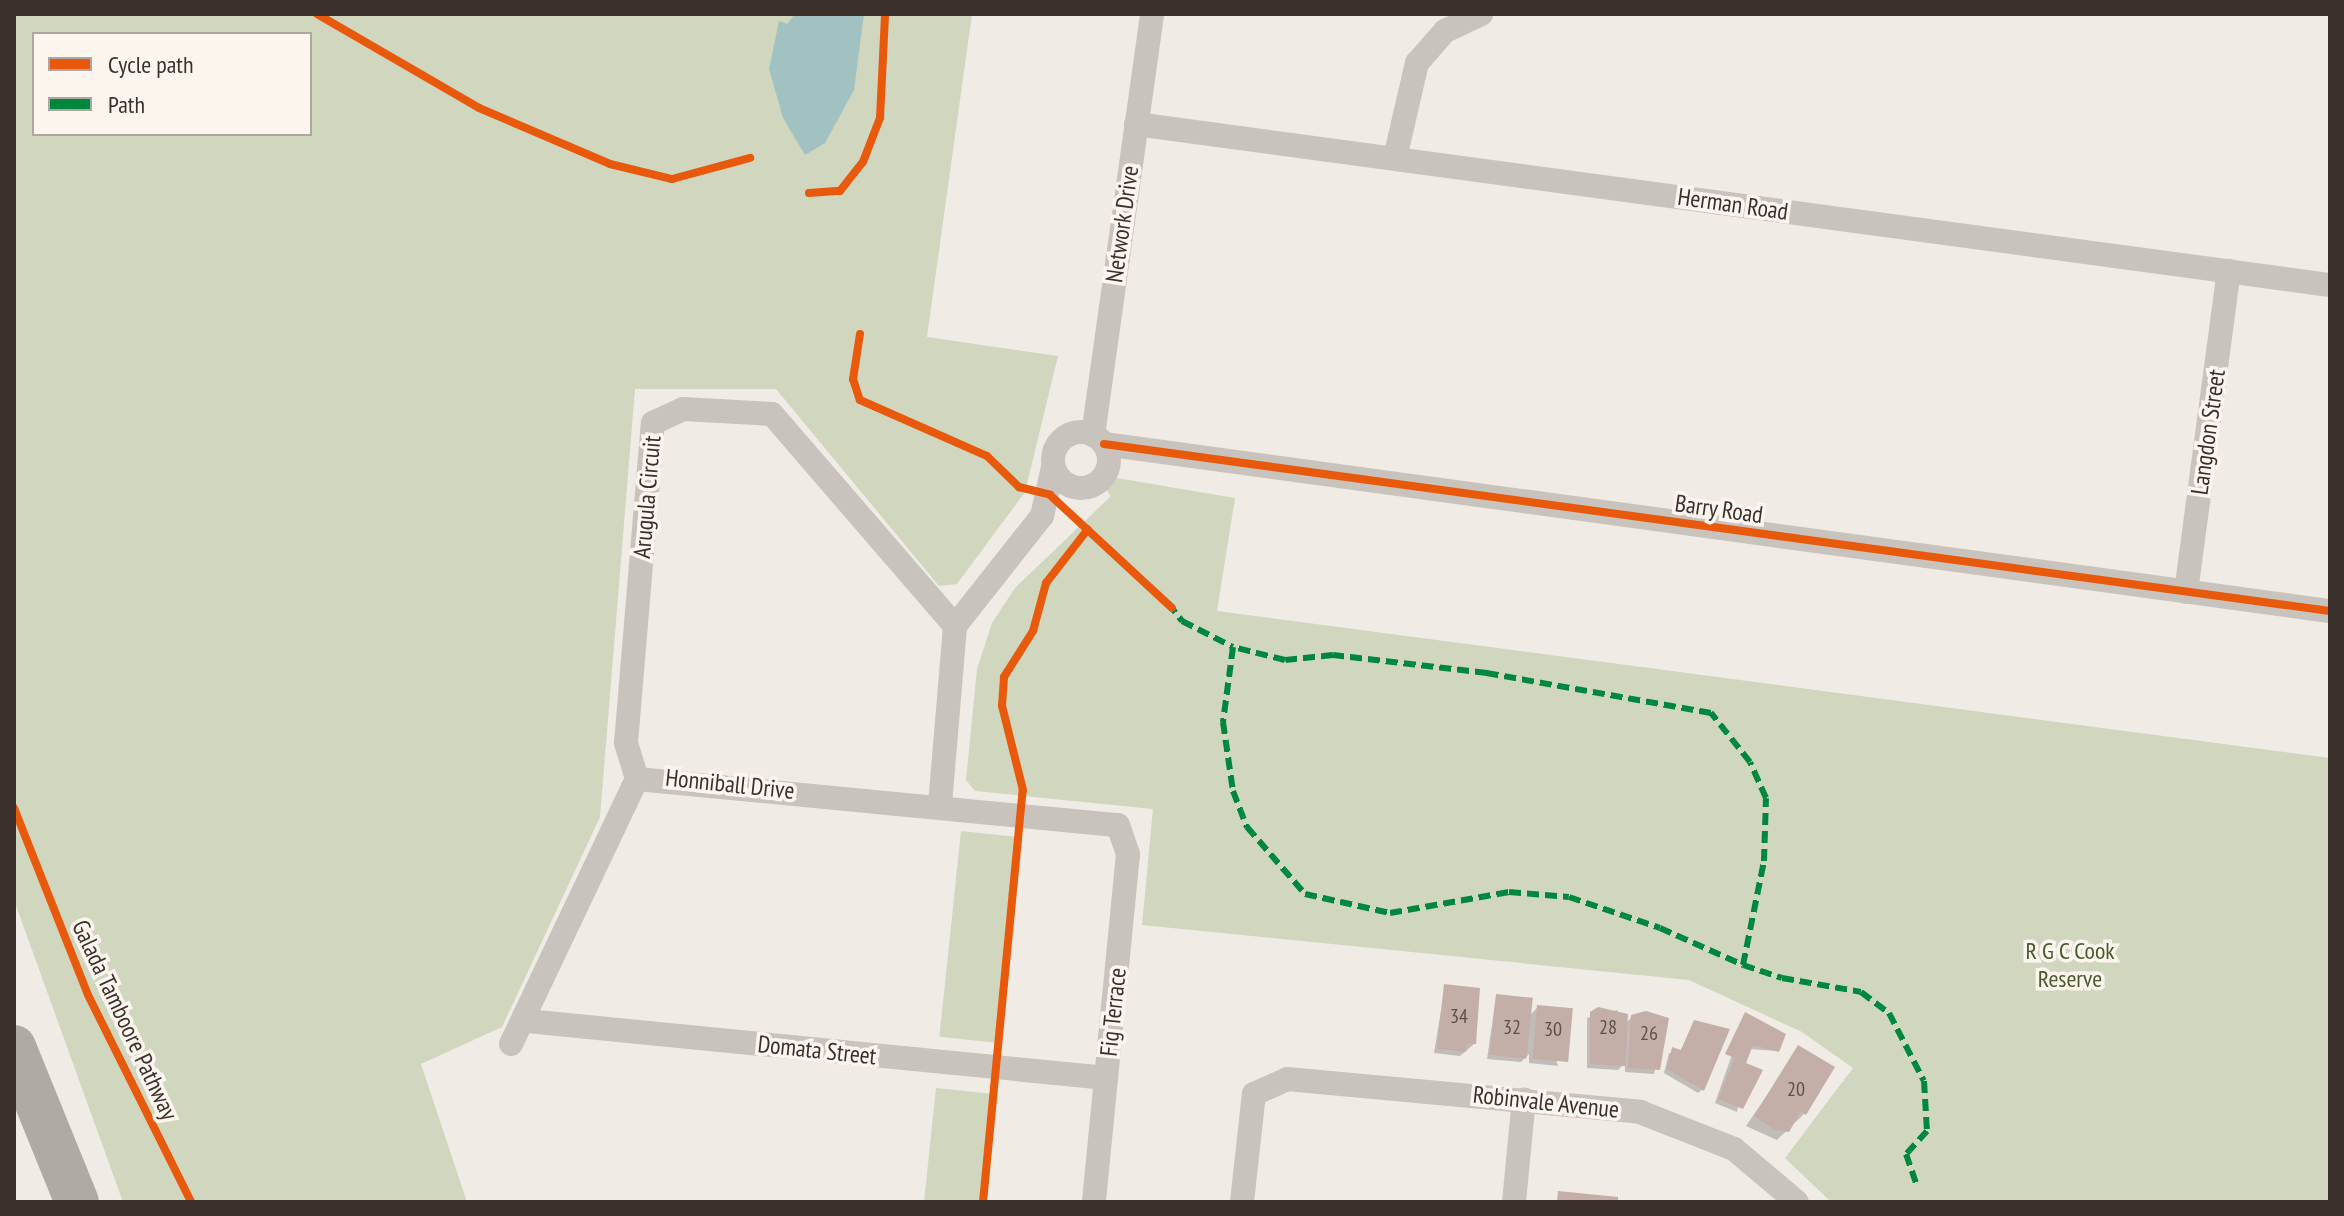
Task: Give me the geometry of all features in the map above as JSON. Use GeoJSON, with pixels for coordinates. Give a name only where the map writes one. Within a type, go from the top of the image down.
{"type":"FeatureCollection","features":[{"type":"Feature","properties":{"kind":"highway"},"geometry":{"type":"LineString","coordinates":[[14,1047],[77,1202]]}},
{"type":"Feature","properties":{"kind":"street","name":"Network Drive"},"geometry":{"type":"LineString","coordinates":[[1099,479],[1098,440],[1152,14]]}},
{"type":"Feature","properties":{"kind":"street"},"geometry":{"type":"LineString","coordinates":[[1395,158],[1417,63],[1445,31],[1481,14]]}},
{"type":"Feature","properties":{"kind":"street","name":"Herman Road"},"geometry":{"type":"LineString","coordinates":[[1136,124],[2330,285]]}},
{"type":"Feature","properties":{"kind":"street","name":"Langdon Street"},"geometry":{"type":"LineString","coordinates":[[2186,592],[2229,271]]}},
{"type":"Feature","properties":{"kind":"street","name":"Arugula Circuit"},"geometry":{"type":"LineString","coordinates":[[637,779],[626,743],[653,423],[683,409],[772,414],[955,626]]}},
{"type":"Feature","properties":{"kind":"street"},"geometry":{"type":"LineString","coordinates":[[940,805],[955,626],[1042,516],[1053,467],[1066,436],[1098,440]]}},
{"type":"Feature","properties":{"kind":"street","name":"Barry Road"},"geometry":{"type":"LineString","coordinates":[[1098,440],[1156,454],[2330,611]]}},
{"type":"Feature","properties":{"kind":"street","name":"Barry Road"},"geometry":{"type":"LineString","coordinates":[[1042,516],[1099,479],[1156,454]]}},
{"type":"Feature","properties":{"kind":"street"},"geometry":{"type":"LineString","coordinates":[[1053,467],[1067,485],[1099,479]]}},
{"type":"Feature","properties":{"kind":"street","name":"Honniball Drive"},"geometry":{"type":"LineString","coordinates":[[511,1044],[527,1021],[637,779],[940,805],[1118,825]]}},
{"type":"Feature","properties":{"kind":"street","name":"Fig Terrace"},"geometry":{"type":"LineString","coordinates":[[1094,1202],[1128,854],[1118,825]]}},
{"type":"Feature","properties":{"kind":"street","name":"Domata Street"},"geometry":{"type":"LineString","coordinates":[[527,1021],[1106,1078]]}},
{"type":"Feature","properties":{"kind":"street","name":"Robinvale Avenue"},"geometry":{"type":"LineString","coordinates":[[1242,1202],[1254,1094],[1268,1082],[1307,1079],[1524,1099],[1688,1125],[1759,1165],[1797,1202]]}},
{"type":"Feature","properties":{"kind":"street"},"geometry":{"type":"LineString","coordinates":[[1514,1202],[1524,1099]]}},
{"type":"Feature","properties":{"kind":"green space"},"geometry":{"type":"Polygon","coordinates":[[[14,14],[972,14],[927,337],[1058,356],[1025,492],[957,584],[939,586],[776,389],[635,389],[600,817],[502,1027],[421,1064],[467,1202],[123,1202],[14,900],[14,14]]]}},
{"type":"Feature","properties":{"kind":"green space","name":"R G C Cook Reserve"},"geometry":{"type":"Polygon","coordinates":[[[1093,474],[1235,498],[1217,611],[2330,758],[2330,1202],[1831,1202],[1785,1158],[1853,1068],[1802,1032],[1689,980],[1142,925],[1153,809],[975,791],[966,780],[977,669],[992,623],[1015,588],[1111,496],[1093,474]]]}},
{"type":"Feature","properties":{"kind":"green space"},"geometry":{"type":"Polygon","coordinates":[[[961,831],[1023,837],[1001,1043],[939,1037],[961,831]]]}},
{"type":"Feature","properties":{"kind":"green space"},"geometry":{"type":"Polygon","coordinates":[[[936,1088],[998,1094],[986,1202],[924,1202],[936,1088]]]}},
{"type":"Feature","properties":{"kind":"water"},"geometry":{"type":"Polygon","coordinates":[[[795,14],[864,14],[854,90],[825,143],[805,155],[783,118],[769,69],[779,21],[787,24],[795,14]]]}},
{"type":"Feature","properties":{"kind":"building"},"geometry":{"type":"Polygon","coordinates":[[[1444,984],[1480,988],[1476,1044],[1467,1044],[1466,1052],[1437,1049],[1444,984]]]}},
{"type":"Feature","properties":{"kind":"building"},"geometry":{"type":"Polygon","coordinates":[[[1496,994],[1533,998],[1526,1059],[1490,1055],[1496,994]]]}},
{"type":"Feature","properties":{"kind":"building"},"geometry":{"type":"Polygon","coordinates":[[[1537,1005],[1573,1008],[1568,1062],[1532,1059],[1537,1005]]]}},
{"type":"Feature","properties":{"kind":"building"},"geometry":{"type":"Polygon","coordinates":[[[1598,1007],[1628,1014],[1625,1066],[1590,1064],[1590,1012],[1598,1007]]]}},
{"type":"Feature","properties":{"kind":"building"},"geometry":{"type":"Polygon","coordinates":[[[1646,1011],[1669,1018],[1660,1070],[1628,1068],[1631,1015],[1646,1011]]]}},
{"type":"Feature","properties":{"kind":"building"},"geometry":{"type":"Polygon","coordinates":[[[1745,1012],[1786,1034],[1779,1052],[1753,1045],[1746,1063],[1763,1070],[1743,1109],[1718,1099],[1735,1058],[1725,1054],[1745,1012]]]}},
{"type":"Feature","properties":{"kind":"building"},"geometry":{"type":"Polygon","coordinates":[[[1694,1020],[1730,1029],[1704,1091],[1667,1069],[1672,1047],[1681,1050],[1694,1020]]]}},
{"type":"Feature","properties":{"kind":"building"},"geometry":{"type":"Polygon","coordinates":[[[1798,1045],[1835,1067],[1806,1115],[1801,1111],[1789,1132],[1775,1130],[1754,1116],[1798,1045]]]}},
{"type":"Feature","properties":{"kind":"building"},"geometry":{"type":"Polygon","coordinates":[[[1558,1191],[1618,1197],[1618,1202],[1557,1202],[1558,1191]]]}},
{"type":"Feature","properties":{"kind":"marked path"},"geometry":{"type":"LineString","coordinates":[[1168,603],[1182,621],[1233,647]]}},
{"type":"Feature","properties":{"kind":"marked path"},"geometry":{"type":"LineString","coordinates":[[1743,965],[1764,861],[1766,798],[1750,762],[1711,713],[1487,673],[1333,655],[1285,660],[1233,647],[1223,722],[1233,791],[1247,827],[1305,894],[1390,913],[1509,892],[1569,897],[1660,928],[1743,965],[1782,978],[1861,992],[1889,1013],[1924,1081],[1927,1131],[1906,1154],[1916,1183]]}},
{"type":"Feature","properties":{"kind":"cycle path"},"geometry":{"type":"LineString","coordinates":[[317,14],[479,108],[610,164],[672,179],[750,158]]}},
{"type":"Feature","properties":{"kind":"cycle path"},"geometry":{"type":"LineString","coordinates":[[809,193],[840,191],[863,162],[880,118],[885,14]]}},
{"type":"Feature","properties":{"kind":"cycle path"},"geometry":{"type":"LineString","coordinates":[[860,334],[853,379],[860,400],[987,456],[1019,487],[1050,495],[1172,608]]}},
{"type":"Feature","properties":{"kind":"cycle path"},"geometry":{"type":"LineString","coordinates":[[1104,444],[2330,611]]}},
{"type":"Feature","properties":{"kind":"cycle path"},"geometry":{"type":"LineString","coordinates":[[983,1202],[1023,790],[1002,706],[1004,677],[1033,631],[1046,583],[1088,529]]}},
{"type":"Feature","properties":{"kind":"cycle path","name":"Galada Tamboore Pathway"},"geometry":{"type":"LineString","coordinates":[[14,808],[88,995],[191,1202]]}}]}
